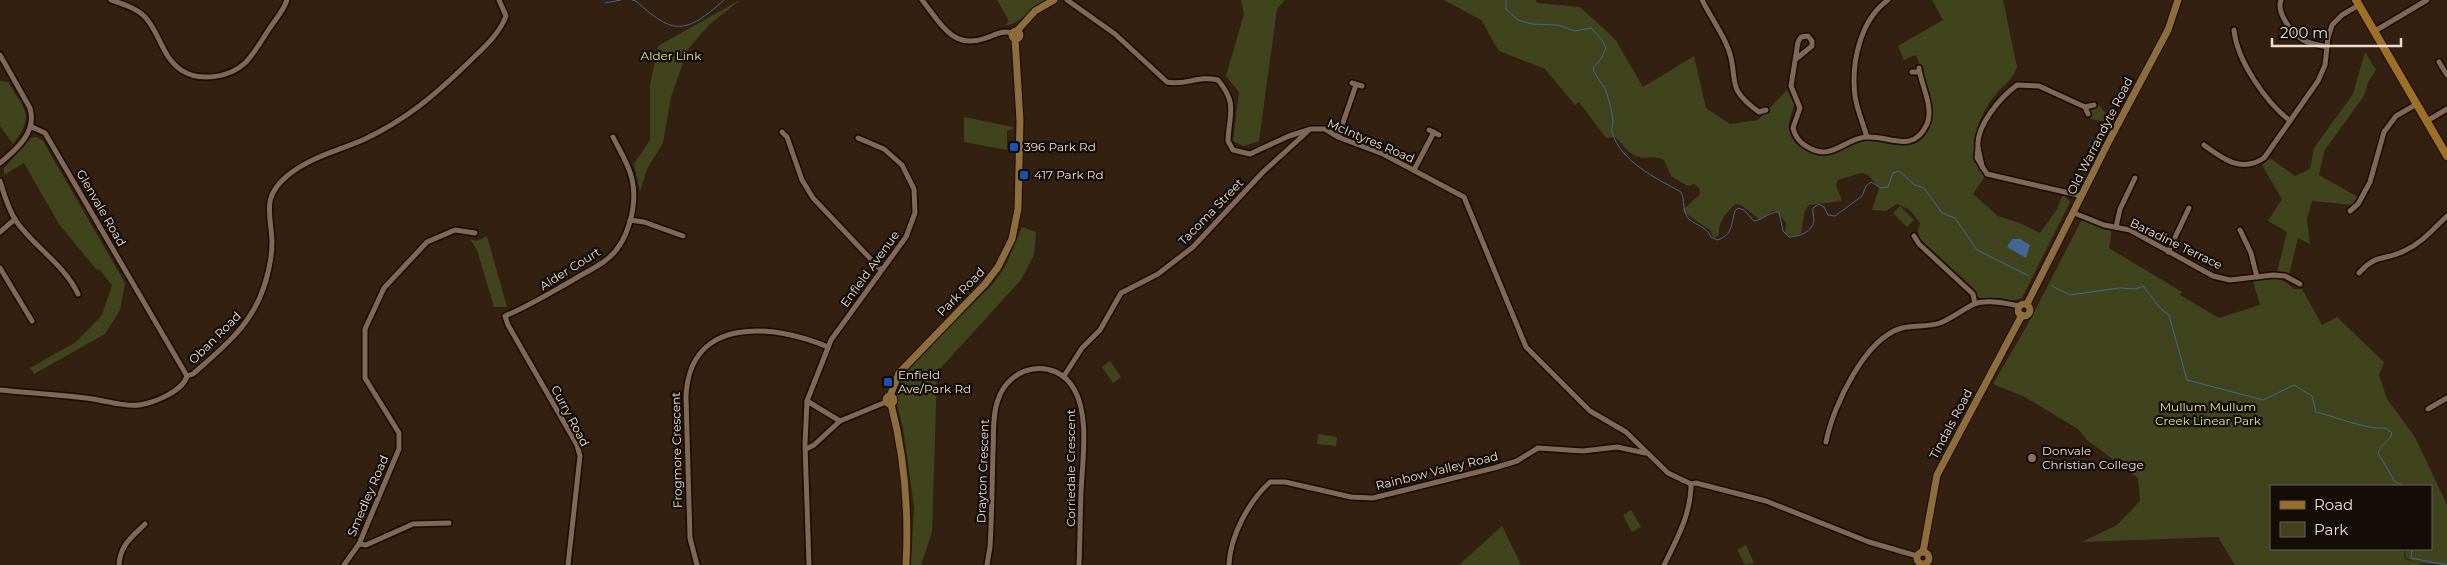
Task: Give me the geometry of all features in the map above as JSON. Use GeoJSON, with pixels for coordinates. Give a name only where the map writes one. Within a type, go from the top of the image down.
{"type":"FeatureCollection","features":[{"type":"Feature","properties":{"kind":"main road"},"geometry":{"type":"LineString","coordinates":[[1014,34],[1035,11],[1054,0]]}},
{"type":"Feature","properties":{"kind":"main road","name":"Old Warrandyte Road"},"geometry":{"type":"LineString","coordinates":[[2023,305],[2039,280],[2110,139],[2168,30],[2178,0]]}},
{"type":"Feature","properties":{"kind":"main road"},"geometry":{"type":"LineString","coordinates":[[2358,3],[2447,156]]}},
{"type":"Feature","properties":{"kind":"main road","name":"Park Road"},"geometry":{"type":"LineString","coordinates":[[889,401],[899,372],[986,284],[1001,262],[1012,239],[1018,209],[1020,121],[1014,34]]}},
{"type":"Feature","properties":{"kind":"main road","name":"Tindals Road"},"geometry":{"type":"LineString","coordinates":[[1921,564],[1925,564],[1929,559],[1927,553],[1920,554],[1937,475],[2022,315],[2030,312],[2023,305]]}},
{"type":"Feature","properties":{"kind":"main road"},"geometry":{"type":"LineString","coordinates":[[889,401],[901,443],[906,482],[908,523],[906,565]]}},
{"type":"Feature","properties":{"kind":"main road"},"geometry":{"type":"LineString","coordinates":[[1920,554],[1921,564]]}},
{"type":"Feature","properties":{"kind":"street"},"geometry":{"type":"LineString","coordinates":[[111,0],[132,8],[144,16],[153,27],[165,53],[181,70],[194,75],[210,77],[224,74],[246,62],[287,0]]}},
{"type":"Feature","properties":{"kind":"street","name":"Oban Road"},"geometry":{"type":"LineString","coordinates":[[0,390],[92,399],[137,406],[170,393],[185,381],[187,376],[194,374],[227,344],[248,321],[260,297],[267,277],[272,244],[268,204],[272,193],[287,176],[324,153],[370,136],[401,121],[423,105],[496,34],[506,16],[499,0]]}},
{"type":"Feature","properties":{"kind":"street"},"geometry":{"type":"LineString","coordinates":[[922,0],[945,31],[954,37],[980,40],[1001,32],[1014,34]]}},
{"type":"Feature","properties":{"kind":"street","name":"McIntyres Road"},"geometry":{"type":"LineString","coordinates":[[1067,0],[1115,34],[1167,82],[1177,84],[1206,77],[1218,80],[1230,96],[1232,111],[1228,141],[1233,150],[1250,154],[1290,136],[1311,129],[1325,129],[1338,137],[1383,154],[1464,197],[1526,348],[1590,411],[1626,432],[1646,453]]}},
{"type":"Feature","properties":{"kind":"street"},"geometry":{"type":"LineString","coordinates":[[1702,0],[1728,46],[1734,82],[1739,94],[1758,114],[1766,110]]}},
{"type":"Feature","properties":{"kind":"street"},"geometry":{"type":"LineString","coordinates":[[1867,137],[1855,94],[1856,60],[1859,47],[1873,15],[1888,0]]}},
{"type":"Feature","properties":{"kind":"street"},"geometry":{"type":"LineString","coordinates":[[2281,0],[2280,12],[2298,36],[2305,41],[2327,47]]}},
{"type":"Feature","properties":{"kind":"street"},"geometry":{"type":"LineString","coordinates":[[2375,32],[2427,0]]}},
{"type":"Feature","properties":{"kind":"street"},"geometry":{"type":"LineString","coordinates":[[2204,145],[2226,160],[2238,165],[2255,164],[2270,151],[2318,81],[2325,66],[2332,25],[2358,3]]}},
{"type":"Feature","properties":{"kind":"street"},"geometry":{"type":"LineString","coordinates":[[2234,30],[2238,50],[2253,78],[2282,116],[2290,121]]}},
{"type":"Feature","properties":{"kind":"street"},"geometry":{"type":"LineString","coordinates":[[0,56],[30,108],[33,117],[32,127],[17,148],[0,163]]}},
{"type":"Feature","properties":{"kind":"street"},"geometry":{"type":"LineString","coordinates":[[1796,59],[1791,86],[1800,108],[1793,128],[1801,143],[1815,151],[1830,151],[1867,137],[1902,142],[1913,139],[1922,132],[1929,116],[1919,70],[1912,72]]}},
{"type":"Feature","properties":{"kind":"street"},"geometry":{"type":"LineString","coordinates":[[2439,62],[2447,75]]}},
{"type":"Feature","properties":{"kind":"street"},"geometry":{"type":"LineString","coordinates":[[1338,137],[1356,84]]}},
{"type":"Feature","properties":{"kind":"street"},"geometry":{"type":"LineString","coordinates":[[2082,196],[1993,177],[1984,171],[1978,148],[1981,133],[1990,112],[1998,101],[2017,85],[2039,86],[2085,107],[2094,105]]}},
{"type":"Feature","properties":{"kind":"street"},"geometry":{"type":"LineString","coordinates":[[2350,211],[2358,204],[2370,182],[2384,132],[2396,116],[2417,104]]}},
{"type":"Feature","properties":{"kind":"street"},"geometry":{"type":"LineString","coordinates":[[2085,107],[2088,114]]}},
{"type":"Feature","properties":{"kind":"street"},"geometry":{"type":"LineString","coordinates":[[2427,122],[2447,109]]}},
{"type":"Feature","properties":{"kind":"street","name":"Glenvale Road"},"geometry":{"type":"LineString","coordinates":[[32,127],[45,133],[187,376]]}},
{"type":"Feature","properties":{"kind":"street","name":"Tacoma Street"},"geometry":{"type":"LineString","coordinates":[[1064,376],[1082,348],[1100,330],[1121,293],[1158,274],[1193,247],[1214,222],[1292,144],[1311,129]]}},
{"type":"Feature","properties":{"kind":"street"},"geometry":{"type":"LineString","coordinates":[[1414,170],[1431,131],[1439,135]]}},
{"type":"Feature","properties":{"kind":"street"},"geometry":{"type":"LineString","coordinates":[[782,132],[787,137],[802,180],[813,198],[881,270]]}},
{"type":"Feature","properties":{"kind":"street"},"geometry":{"type":"LineString","coordinates":[[1290,136],[1292,144]]}},
{"type":"Feature","properties":{"kind":"street","name":"Alder Court"},"geometry":{"type":"LineString","coordinates":[[505,316],[530,305],[607,260],[618,248],[630,220],[634,201],[633,181],[629,168],[613,137]]}},
{"type":"Feature","properties":{"kind":"street","name":"Enfield Avenue"},"geometry":{"type":"LineString","coordinates":[[809,565],[805,446],[807,401],[828,347],[838,329],[906,237],[914,221],[916,205],[914,189],[906,171],[897,159],[884,149],[858,138]]}},
{"type":"Feature","properties":{"kind":"street"},"geometry":{"type":"LineString","coordinates":[[2116,227],[2120,209],[2135,178]]}},
{"type":"Feature","properties":{"kind":"street"},"geometry":{"type":"LineString","coordinates":[[0,181],[15,219],[29,237],[59,264],[78,294]]}},
{"type":"Feature","properties":{"kind":"street"},"geometry":{"type":"LineString","coordinates":[[2168,252],[2189,208]]}},
{"type":"Feature","properties":{"kind":"street","name":"Baradine Terrace"},"geometry":{"type":"LineString","coordinates":[[2074,213],[2090,221],[2130,230],[2213,276],[2230,280],[2285,276],[2300,284]]}},
{"type":"Feature","properties":{"kind":"street"},"geometry":{"type":"LineString","coordinates":[[2359,273],[2366,264],[2377,258],[2402,252],[2421,242],[2447,216]]}},
{"type":"Feature","properties":{"kind":"street"},"geometry":{"type":"LineString","coordinates":[[0,232],[15,219]]}},
{"type":"Feature","properties":{"kind":"street"},"geometry":{"type":"LineString","coordinates":[[630,220],[644,222],[682,236]]}},
{"type":"Feature","properties":{"kind":"street","name":"Smedley Road"},"geometry":{"type":"LineString","coordinates":[[344,565],[359,544],[399,448],[399,433],[365,378],[365,329],[384,288],[427,242],[455,230],[475,233]]}},
{"type":"Feature","properties":{"kind":"street"},"geometry":{"type":"LineString","coordinates":[[2240,230],[2251,253],[2257,277]]}},
{"type":"Feature","properties":{"kind":"street"},"geometry":{"type":"LineString","coordinates":[[1914,236],[1919,244],[1973,294],[1975,304]]}},
{"type":"Feature","properties":{"kind":"street"},"geometry":{"type":"LineString","coordinates":[[0,268],[32,321]]}},
{"type":"Feature","properties":{"kind":"street"},"geometry":{"type":"LineString","coordinates":[[1826,442],[1837,404],[1868,353],[1881,339],[1902,328],[1939,323],[1975,304],[1998,302],[2023,305]]}},
{"type":"Feature","properties":{"kind":"street","name":"Curry Road"},"geometry":{"type":"LineString","coordinates":[[505,316],[508,325],[580,456],[568,565]]}},
{"type":"Feature","properties":{"kind":"street","name":"Frogmore Crescent"},"geometry":{"type":"LineString","coordinates":[[697,565],[690,538],[686,396],[688,378],[694,362],[713,342],[727,335],[744,332],[796,335],[828,347]]}},
{"type":"Feature","properties":{"kind":"street","name":"Drayton Crescent"},"geometry":{"type":"LineString","coordinates":[[987,565],[991,540],[994,426],[999,396],[1009,380],[1017,373],[1043,369],[1064,376]]}},
{"type":"Feature","properties":{"kind":"street","name":"Corriedale Crescent"},"geometry":{"type":"LineString","coordinates":[[1064,376],[1078,395],[1083,415],[1079,565]]}},
{"type":"Feature","properties":{"kind":"street"},"geometry":{"type":"LineString","coordinates":[[2428,409],[2447,398]]}},
{"type":"Feature","properties":{"kind":"street"},"geometry":{"type":"LineString","coordinates":[[807,401],[840,421]]}},
{"type":"Feature","properties":{"kind":"street"},"geometry":{"type":"LineString","coordinates":[[805,446],[820,440],[840,421],[889,401]]}},
{"type":"Feature","properties":{"kind":"street","name":"Rainbow Valley Road"},"geometry":{"type":"LineString","coordinates":[[1229,565],[1235,537],[1252,504],[1270,482],[1286,482],[1351,497],[1373,498],[1494,468],[1517,461],[1538,448],[1583,451],[1617,447],[1646,453]]}},
{"type":"Feature","properties":{"kind":"street"},"geometry":{"type":"LineString","coordinates":[[1646,453],[1668,473],[1690,484],[1696,483],[1766,501],[1869,542],[1920,554]]}},
{"type":"Feature","properties":{"kind":"street"},"geometry":{"type":"LineString","coordinates":[[1664,565],[1678,537],[1691,503],[1690,484]]}},
{"type":"Feature","properties":{"kind":"street"},"geometry":{"type":"LineString","coordinates":[[359,544],[366,545],[412,524],[449,523]]}},
{"type":"Feature","properties":{"kind":"street"},"geometry":{"type":"LineString","coordinates":[[119,565],[119,554],[123,546],[145,524]]}},
{"type":"Feature","properties":{"kind":"green space","name":"Alder Link"},"geometry":{"type":"Polygon","coordinates":[[[740,0],[709,25],[688,49],[671,97],[663,143],[647,169],[640,192],[634,164],[650,140],[650,85],[658,46],[740,0]]]}},
{"type":"Feature","properties":{"kind":"green space"},"geometry":{"type":"Polygon","coordinates":[[[997,0],[1045,0],[1021,19],[1005,25],[1009,21],[997,0]]]}},
{"type":"Feature","properties":{"kind":"green space"},"geometry":{"type":"Polygon","coordinates":[[[1241,0],[1285,0],[1277,9],[1259,141],[1244,146],[1233,141],[1239,92],[1226,76],[1244,14],[1241,0]]]}},
{"type":"Feature","properties":{"kind":"green space"},"geometry":{"type":"Polygon","coordinates":[[[1444,0],[1536,0],[1537,3],[1580,7],[1615,39],[1643,87],[1694,56],[1706,108],[1730,124],[1758,120],[1787,90],[1794,104],[1789,120],[1789,130],[1792,138],[1797,144],[1810,151],[1833,153],[1864,140],[1898,145],[1904,144],[1921,136],[1929,126],[1932,114],[1931,108],[1916,55],[1904,60],[1898,46],[1943,20],[1932,0],[2003,0],[2017,67],[2011,79],[1989,103],[1979,123],[1976,135],[1975,157],[1985,176],[1973,194],[1998,216],[2022,224],[2040,233],[2057,209],[2063,194],[2070,202],[2022,298],[2013,301],[1978,297],[1973,288],[1920,239],[1918,231],[1920,223],[1910,210],[1897,204],[1886,211],[1872,210],[1879,188],[1868,175],[1861,173],[1838,180],[1836,185],[1842,201],[1809,205],[1805,210],[1801,233],[1797,235],[1785,234],[1786,223],[1777,211],[1772,211],[1760,220],[1741,205],[1736,204],[1723,218],[1719,235],[1714,238],[1710,230],[1682,211],[1700,194],[1699,188],[1694,184],[1688,186],[1671,176],[1664,160],[1633,155],[1615,137],[1606,138],[1579,102],[1575,105],[1545,69],[1499,51],[1481,20],[1444,0]]]}},
{"type":"Feature","properties":{"kind":"green space"},"geometry":{"type":"Polygon","coordinates":[[[2365,52],[2376,70],[2368,82],[2364,96],[2324,151],[2319,175],[2358,197],[2353,205],[2312,201],[2307,219],[2310,244],[2298,238],[2289,275],[2277,272],[2287,232],[2268,221],[2282,199],[2262,165],[2270,158],[2295,176],[2310,169],[2314,148],[2353,94],[2365,52]]]}},
{"type":"Feature","properties":{"kind":"green space"},"geometry":{"type":"Polygon","coordinates":[[[0,81],[8,82],[25,112],[24,126],[13,144],[0,126],[0,81]]]}},
{"type":"Feature","properties":{"kind":"green space"},"geometry":{"type":"Polygon","coordinates":[[[2099,105],[2109,117],[2106,122],[2091,119],[2091,110],[2099,105]]]}},
{"type":"Feature","properties":{"kind":"green space"},"geometry":{"type":"Polygon","coordinates":[[[964,117],[1013,127],[1013,129],[1007,131],[1007,150],[964,142],[964,117]]]}},
{"type":"Feature","properties":{"kind":"green space"},"geometry":{"type":"Polygon","coordinates":[[[37,137],[43,141],[125,283],[120,310],[105,334],[34,374],[30,368],[76,342],[102,315],[112,285],[100,270],[96,269],[59,224],[24,163],[4,175],[4,168],[31,138],[37,137]]]}},
{"type":"Feature","properties":{"kind":"green space"},"geometry":{"type":"Polygon","coordinates":[[[1900,206],[1914,220],[1907,227],[1893,213],[1900,206]]]}},
{"type":"Feature","properties":{"kind":"green space","name":"Mullum Mullum Creek Linear Park"},"geometry":{"type":"Polygon","coordinates":[[[2082,219],[2112,228],[2109,248],[2182,292],[2180,295],[2219,318],[2260,305],[2253,281],[2275,279],[2284,281],[2294,289],[2302,289],[2322,325],[2337,317],[2384,362],[2379,375],[2387,399],[2415,437],[2447,505],[2447,565],[2418,563],[2406,558],[2405,550],[2432,550],[2432,485],[2270,485],[2270,550],[2404,550],[2405,559],[2424,565],[2235,565],[2218,537],[2082,542],[2117,525],[2140,501],[2138,478],[2087,440],[2078,429],[2025,397],[1993,384],[2029,322],[2082,219]]]}},
{"type":"Feature","properties":{"kind":"green space"},"geometry":{"type":"Polygon","coordinates":[[[1022,227],[1036,232],[1034,255],[1021,280],[937,372],[932,532],[921,565],[911,565],[914,507],[903,428],[896,400],[897,385],[912,364],[992,285],[1005,267],[1022,227]]]}},
{"type":"Feature","properties":{"kind":"green space"},"geometry":{"type":"Polygon","coordinates":[[[487,236],[507,307],[494,307],[477,250],[470,239],[477,241],[487,236]]]}},
{"type":"Feature","properties":{"kind":"green space"},"geometry":{"type":"Polygon","coordinates":[[[1110,361],[1121,377],[1113,383],[1102,367],[1110,361]]]}},
{"type":"Feature","properties":{"kind":"green space"},"geometry":{"type":"Polygon","coordinates":[[[1318,434],[1337,437],[1336,446],[1317,444],[1318,434]]]}},
{"type":"Feature","properties":{"kind":"green space"},"geometry":{"type":"Polygon","coordinates":[[[1631,510],[1641,527],[1632,532],[1623,515],[1631,510]]]}},
{"type":"Feature","properties":{"kind":"green space"},"geometry":{"type":"Polygon","coordinates":[[[1502,526],[1521,565],[1459,565],[1502,526]]]}},
{"type":"Feature","properties":{"kind":"green space"},"geometry":{"type":"Polygon","coordinates":[[[1746,545],[1754,563],[1745,565],[1737,550],[1746,545]]]}},
{"type":"Feature","properties":{"kind":"water"},"geometry":{"type":"Polygon","coordinates":[[[2012,239],[2020,239],[2030,245],[2026,258],[2007,247],[2012,239]]]}},
{"type":"Feature","properties":{"kind":"waterway"},"geometry":{"type":"LineString","coordinates":[[605,3],[621,0]]}},
{"type":"Feature","properties":{"kind":"waterway"},"geometry":{"type":"LineString","coordinates":[[632,0],[636,1],[660,20],[670,25],[679,26],[689,25],[699,20],[724,0]]}},
{"type":"Feature","properties":{"kind":"waterway"},"geometry":{"type":"LineString","coordinates":[[1506,0],[1506,9],[1518,20],[1532,24],[1558,25],[1575,31],[1591,28],[1602,40],[1606,48],[1601,59],[1593,68],[1608,97],[1613,121],[1612,132],[1617,143],[1623,152],[1640,168],[1681,192],[1687,216],[1692,222],[1707,231],[1711,237],[1717,240],[1729,232],[1735,211],[1738,208],[1744,210],[1754,221],[1779,212],[1783,231],[1789,237],[1801,235],[1811,228],[1814,220],[1813,208],[1819,204],[1824,207],[1828,215],[1835,216],[1862,196],[1866,186],[1871,182],[1881,188],[1888,187],[1893,173],[1899,171],[1915,185],[1924,188],[1942,213],[1955,218],[1977,250],[2029,276]]}},
{"type":"Feature","properties":{"kind":"waterway"},"geometry":{"type":"LineString","coordinates":[[2052,286],[2070,295],[2119,288],[2136,289],[2143,286],[2161,309],[2169,315],[2187,380],[2263,400],[2294,385],[2312,396],[2316,412],[2361,425],[2386,428],[2392,433],[2378,453],[2395,482],[2402,485]]}},
{"type":"Feature","properties":{"kind":"waterway"},"geometry":{"type":"LineString","coordinates":[[2412,550],[2411,558],[2447,565]]}},
{"type":"Feature","properties":{"kind":"place","name":"396 Park Rd"},"geometry":{"type":"Point","coordinates":[1014,147]}},
{"type":"Feature","properties":{"kind":"place","name":"417 Park Rd"},"geometry":{"type":"Point","coordinates":[1024,175]}},
{"type":"Feature","properties":{"kind":"place","name":"Enfield Ave/Park Rd"},"geometry":{"type":"Point","coordinates":[888,382]}},
{"type":"Feature","properties":{"kind":"place","name":"Donvale Christian College"},"geometry":{"type":"Point","coordinates":[2032,458]}}]}
